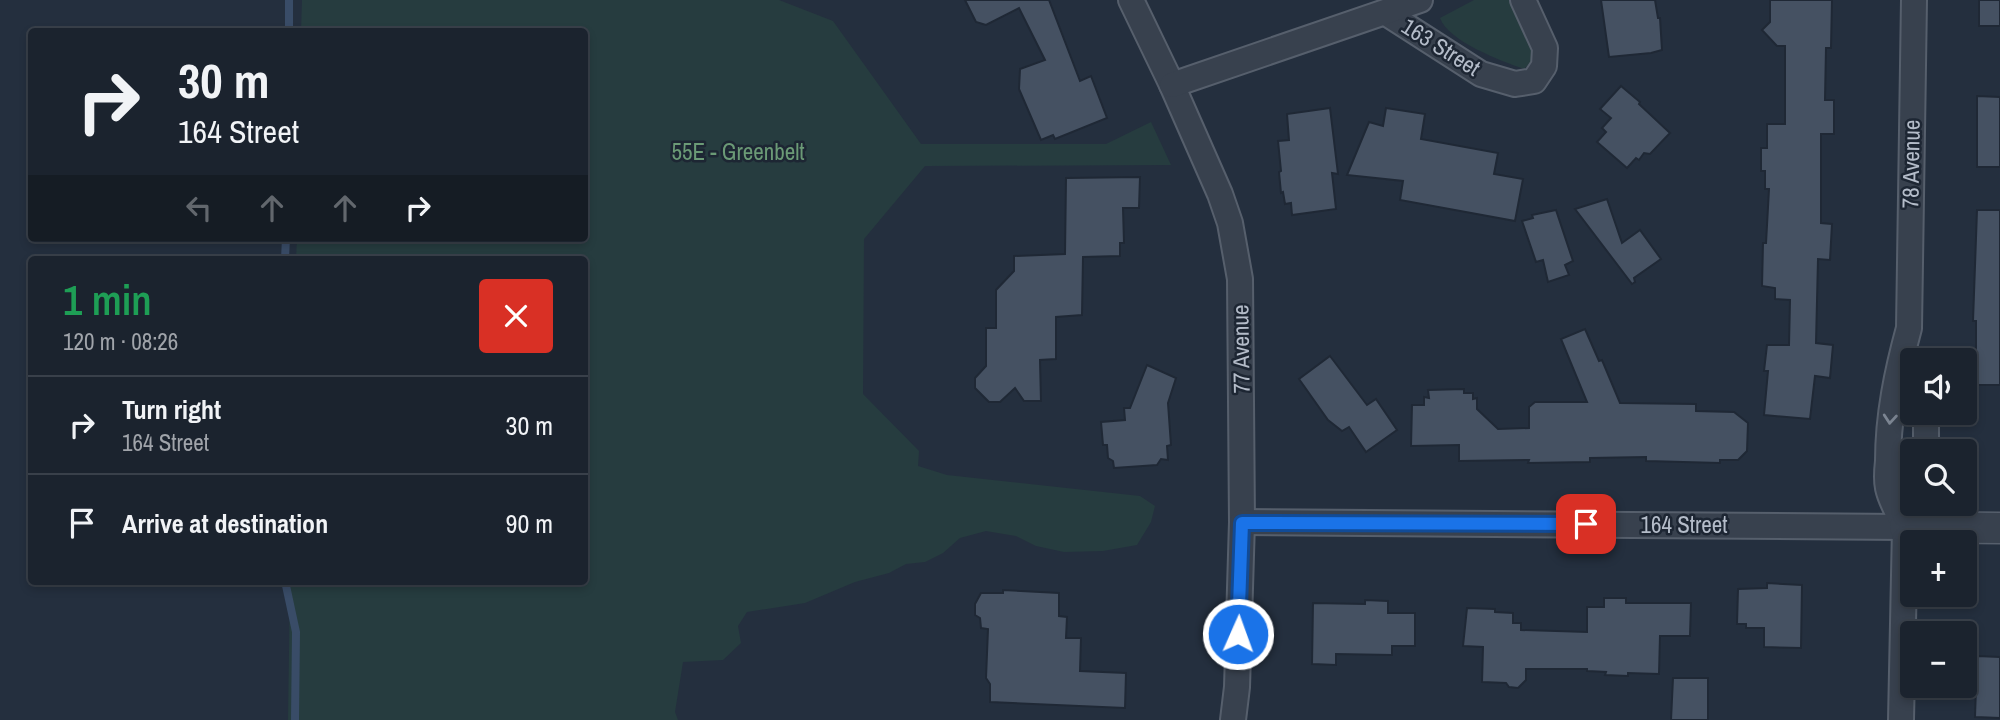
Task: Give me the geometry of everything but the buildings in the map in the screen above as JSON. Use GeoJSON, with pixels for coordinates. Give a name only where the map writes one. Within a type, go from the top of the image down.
{"type":"FeatureCollection","features":[{"type":"Feature","properties":{"kind":"street","name":"77 Avenue"},"geometry":{"type":"LineString","coordinates":[[1130,0],[1172,85],[1220,194],[1236,251],[1242,308],[1242,523],[1237,687],[1233,720]]}},
{"type":"Feature","properties":{"kind":"street","name":"163 Street"},"geometry":{"type":"LineString","coordinates":[[1172,85],[1420,0]]}},
{"type":"Feature","properties":{"kind":"street","name":"163 Street"},"geometry":{"type":"LineString","coordinates":[[1386,13],[1481,74],[1515,84],[1534,81],[1544,66],[1545,48],[1523,0]]}},
{"type":"Feature","properties":{"kind":"street","name":"78 Avenue"},"geometry":{"type":"LineString","coordinates":[[1900,507],[1892,501],[1887,486],[1891,409],[1909,328],[1914,0]]}},
{"type":"Feature","properties":{"kind":"street","name":"78 Avenue"},"geometry":{"type":"LineString","coordinates":[[1909,328],[1914,348]]}},
{"type":"Feature","properties":{"kind":"street","name":"164 Street"},"geometry":{"type":"LineString","coordinates":[[1242,523],[1900,515]]}},
{"type":"Feature","properties":{"kind":"street","name":"78 Avenue"},"geometry":{"type":"LineString","coordinates":[[1901,720],[1912,516]]}},
{"type":"Feature","properties":{"kind":"street","name":"164 Street"},"geometry":{"type":"LineString","coordinates":[[1919,516],[2000,527]]}},
{"type":"Feature","properties":{"kind":"green space","name":"55E - Greenbelt"},"geometry":{"type":"Polygon","coordinates":[[[302,0],[779,0],[833,21],[921,144],[1106,144],[1151,122],[1171,165],[925,166],[864,239],[863,394],[919,451],[918,466],[947,475],[1140,496],[1155,506],[1151,522],[1137,545],[1103,551],[1064,552],[1036,546],[1016,536],[986,531],[960,538],[943,553],[925,562],[906,564],[889,573],[855,582],[805,603],[747,612],[738,626],[741,643],[723,660],[683,662],[675,712],[678,720],[288,720],[290,585],[588,585],[588,256],[296,256],[297,242],[588,242],[588,28],[301,28],[302,0]]]}},
{"type":"Feature","properties":{"kind":"green space"},"geometry":{"type":"Polygon","coordinates":[[[1474,0],[1511,0],[1532,40],[1533,60],[1524,69],[1476,49],[1453,35],[1445,26],[1440,18],[1474,0]]]}},
{"type":"Feature","properties":{"kind":"waterway"},"geometry":{"type":"LineString","coordinates":[[289,0],[289,28]]}},
{"type":"Feature","properties":{"kind":"waterway"},"geometry":{"type":"LineString","coordinates":[[285,256],[286,242]]}},
{"type":"Feature","properties":{"kind":"waterway"},"geometry":{"type":"LineString","coordinates":[[286,585],[296,632],[295,720]]}},
{"type":"Feature","properties":{"kind":"route"},"geometry":{"type":"LineString","coordinates":[[1238,634],[1242,523],[1586,524]]}}]}
